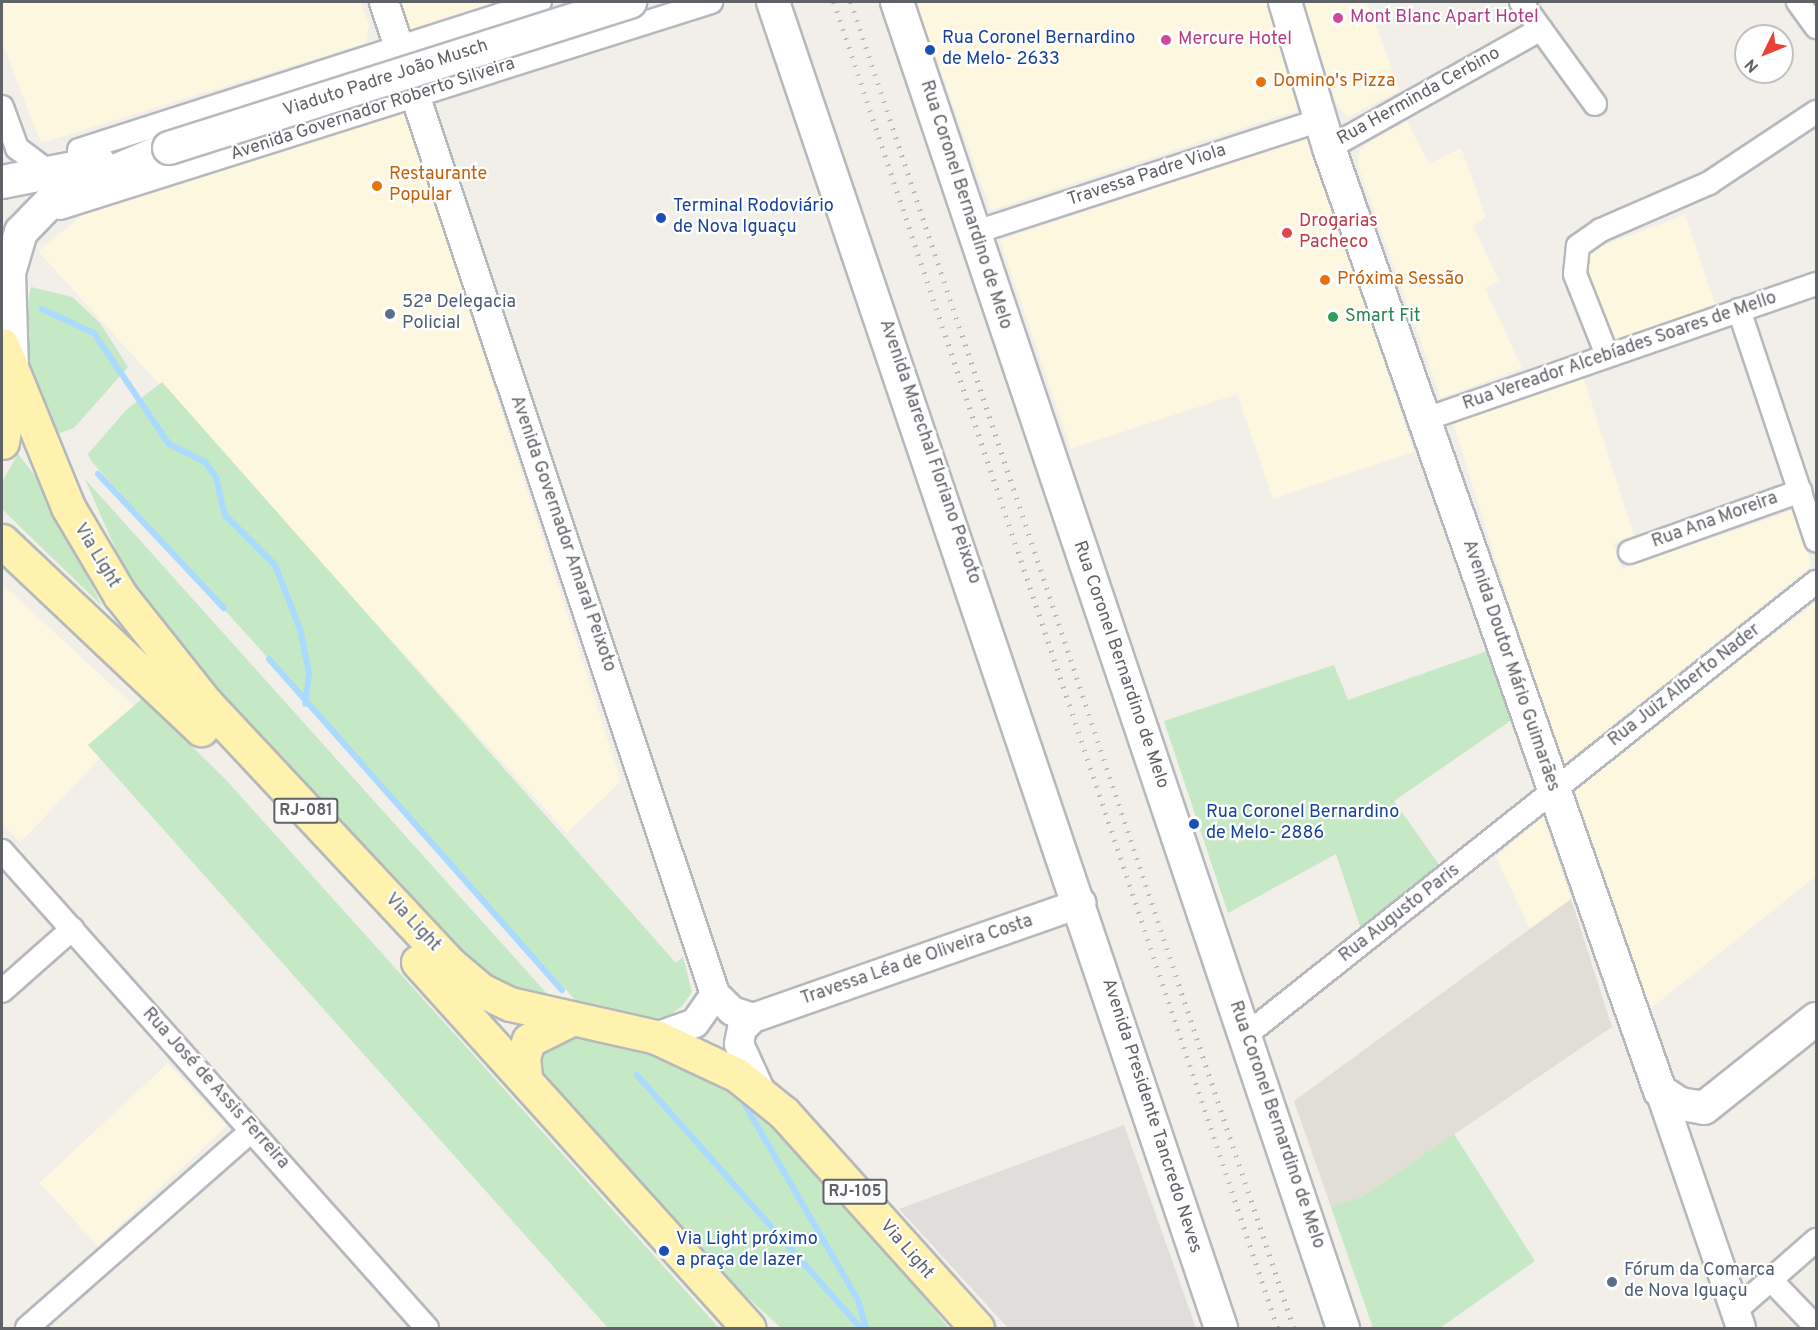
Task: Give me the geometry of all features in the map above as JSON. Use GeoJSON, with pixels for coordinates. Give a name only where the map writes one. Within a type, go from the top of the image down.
{"type":"FeatureCollection","features":[{"type":"Feature","properties":{"kind":"main road","name":"Viaduto Padre João Musch"},"geometry":{"type":"LineString","coordinates":[[2,182],[44,196],[155,152],[630,2]]}},
{"type":"Feature","properties":{"kind":"main road","name":"Avenida Marechal Floriano Peixoto"},"geometry":{"type":"LineString","coordinates":[[773,2],[1081,903]]}},
{"type":"Feature","properties":{"kind":"main road","name":"Rua Coronel Bernardino de Melo"},"geometry":{"type":"LineString","coordinates":[[897,2],[1343,1329]]}},
{"type":"Feature","properties":{"kind":"main road","name":"Avenida Doutor Mário Guimarães"},"geometry":{"type":"LineString","coordinates":[[1285,2],[1324,134],[1660,1091]]}},
{"type":"Feature","properties":{"kind":"main road"},"geometry":{"type":"LineString","coordinates":[[2,442],[11,406],[7,357],[10,261],[44,196]]}},
{"type":"Feature","properties":{"kind":"main road","name":"Via Light"},"geometry":{"type":"LineString","coordinates":[[7,357],[91,552],[192,687],[461,975],[500,1000],[567,1021],[656,1037],[719,1064],[761,1092],[977,1329]]}},
{"type":"Feature","properties":{"kind":"main road","name":"Via Light"},"geometry":{"type":"LineString","coordinates":[[2,541],[191,718],[525,1076],[749,1329]]}},
{"type":"Feature","properties":{"kind":"main road","name":"Avenida Presidente Tancredo Neves"},"geometry":{"type":"LineString","coordinates":[[1081,903],[1221,1329]]}},
{"type":"Feature","properties":{"kind":"main road"},"geometry":{"type":"LineString","coordinates":[[1660,1091],[1680,1104],[1704,1108],[1816,1019]]}},
{"type":"Feature","properties":{"kind":"main road"},"geometry":{"type":"LineString","coordinates":[[525,1076],[523,1052],[529,1040],[567,1021]]}},
{"type":"Feature","properties":{"kind":"main road"},"geometry":{"type":"LineString","coordinates":[[946,1295],[958,1329]]}},
{"type":"Feature","properties":{"kind":"street","name":"Avenida Governador Amaral Peixoto"},"geometry":{"type":"LineString","coordinates":[[384,2],[715,994]]}},
{"type":"Feature","properties":{"kind":"street"},"geometry":{"type":"LineString","coordinates":[[79,150],[540,2]]}},
{"type":"Feature","properties":{"kind":"street","name":"Avenida Governador Roberto Silveira"},"geometry":{"type":"LineString","coordinates":[[44,196],[417,97],[711,2]]}},
{"type":"Feature","properties":{"kind":"street"},"geometry":{"type":"LineString","coordinates":[[1521,2],[1595,104]]}},
{"type":"Feature","properties":{"kind":"street"},"geometry":{"type":"LineString","coordinates":[[1798,2],[1816,27]]}},
{"type":"Feature","properties":{"kind":"street","name":"Rua Herminda Cerbino"},"geometry":{"type":"LineString","coordinates":[[1324,134],[1540,28]]}},
{"type":"Feature","properties":{"kind":"street"},"geometry":{"type":"LineString","coordinates":[[2,107],[17,148],[44,196]]}},
{"type":"Feature","properties":{"kind":"street"},"geometry":{"type":"LineString","coordinates":[[1607,355],[1575,274],[1578,246],[1601,230],[1709,183],[1816,112]]}},
{"type":"Feature","properties":{"kind":"street","name":"Travessa Padre Viola"},"geometry":{"type":"LineString","coordinates":[[973,233],[1324,134]]}},
{"type":"Feature","properties":{"kind":"street","name":"Rua Vereador Alcebíades Soares de Mello"},"geometry":{"type":"LineString","coordinates":[[1423,420],[1816,284]]}},
{"type":"Feature","properties":{"kind":"street"},"geometry":{"type":"LineString","coordinates":[[1739,310],[1816,540]]}},
{"type":"Feature","properties":{"kind":"street","name":"Rua Ana Moreira"},"geometry":{"type":"LineString","coordinates":[[1630,552],[1800,491]]}},
{"type":"Feature","properties":{"kind":"street","name":"Rua Juiz Alberto Nader"},"geometry":{"type":"LineString","coordinates":[[1553,790],[1816,582]]}},
{"type":"Feature","properties":{"kind":"street","name":"Rua Augusto Paris"},"geometry":{"type":"LineString","coordinates":[[1246,1035],[1553,790]]}},
{"type":"Feature","properties":{"kind":"street","name":"Rua José de Assis Ferreira"},"geometry":{"type":"LineString","coordinates":[[2,851],[427,1329]]}},
{"type":"Feature","properties":{"kind":"street","name":"Travessa Léa de Oliveira Costa"},"geometry":{"type":"LineString","coordinates":[[753,1018],[1081,903]]}},
{"type":"Feature","properties":{"kind":"street"},"geometry":{"type":"LineString","coordinates":[[2,991],[72,929]]}},
{"type":"Feature","properties":{"kind":"street"},"geometry":{"type":"LineString","coordinates":[[656,1037],[695,1023],[715,994],[732,1011],[753,1018],[742,1029],[739,1044],[761,1092]]}},
{"type":"Feature","properties":{"kind":"street","name":"Avenida Doutor Mário Guimarães"},"geometry":{"type":"LineString","coordinates":[[1660,1091],[1738,1320]]}},
{"type":"Feature","properties":{"kind":"street"},"geometry":{"type":"LineString","coordinates":[[1679,1143],[1704,1108]]}},
{"type":"Feature","properties":{"kind":"street"},"geometry":{"type":"LineString","coordinates":[[27,1329],[251,1131]]}},
{"type":"Feature","properties":{"kind":"street"},"geometry":{"type":"LineString","coordinates":[[1738,1320],[1770,1279],[1816,1240]]}},
{"type":"Feature","properties":{"kind":"street"},"geometry":{"type":"LineString","coordinates":[[1770,1279],[1816,1327]]}},
{"type":"Feature","properties":{"kind":"shaded area"},"geometry":{"type":"Polygon","coordinates":[[[2,2],[361,2],[369,26],[366,43],[41,143],[2,43],[2,2]]]}},
{"type":"Feature","properties":{"kind":"shaded area"},"geometry":{"type":"Polygon","coordinates":[[[394,2],[518,2],[406,41],[394,2]]]}},
{"type":"Feature","properties":{"kind":"shaded area"},"geometry":{"type":"Polygon","coordinates":[[[916,2],[1272,2],[1304,108],[991,210],[916,2]]]}},
{"type":"Feature","properties":{"kind":"shaded area"},"geometry":{"type":"Polygon","coordinates":[[[1300,2],[1367,2],[1400,90],[1348,117],[1338,107],[1300,2]]]}},
{"type":"Feature","properties":{"kind":"shaded area"},"geometry":{"type":"Polygon","coordinates":[[[405,112],[621,781],[567,833],[38,251],[83,215],[405,112]]]}},
{"type":"Feature","properties":{"kind":"shaded area"},"geometry":{"type":"Polygon","coordinates":[[[1407,121],[1429,164],[1461,148],[1486,217],[1473,226],[1499,281],[1485,288],[1522,368],[1441,398],[1358,166],[1358,153],[1366,144],[1407,121]]]}},
{"type":"Feature","properties":{"kind":"shaded area"},"geometry":{"type":"Polygon","coordinates":[[[1308,137],[1414,452],[1273,499],[1237,394],[1071,449],[1000,240],[1308,137]]]}},
{"type":"Feature","properties":{"kind":"shaded area"},"geometry":{"type":"Polygon","coordinates":[[[1685,215],[1715,304],[1612,343],[1585,263],[1594,249],[1685,215]]]}},
{"type":"Feature","properties":{"kind":"shaded area"},"geometry":{"type":"Polygon","coordinates":[[[1583,376],[1634,536],[1613,544],[1622,569],[1794,510],[1812,566],[1561,766],[1453,423],[1583,376]]]}},
{"type":"Feature","properties":{"kind":"shaded area"},"geometry":{"type":"Polygon","coordinates":[[[2,584],[134,706],[89,745],[100,758],[21,842],[2,824],[2,584]]]}},
{"type":"Feature","properties":{"kind":"shaded area"},"geometry":{"type":"Polygon","coordinates":[[[1816,602],[1816,876],[1650,1009],[1571,791],[1816,602]]]}},
{"type":"Feature","properties":{"kind":"shaded area"},"geometry":{"type":"Polygon","coordinates":[[[1543,816],[1571,899],[1530,929],[1496,857],[1543,816]]]}},
{"type":"Feature","properties":{"kind":"shaded area"},"geometry":{"type":"Polygon","coordinates":[[[1571,899],[1612,1027],[1365,1195],[1331,1207],[1294,1101],[1571,899]]]}},
{"type":"Feature","properties":{"kind":"shaded area"},"geometry":{"type":"Polygon","coordinates":[[[168,1063],[227,1126],[98,1246],[39,1183],[168,1063]]]}},
{"type":"Feature","properties":{"kind":"shaded area"},"geometry":{"type":"Polygon","coordinates":[[[1124,1125],[1196,1328],[1008,1328],[899,1209],[1124,1125]]]}},
{"type":"Feature","properties":{"kind":"green space"},"geometry":{"type":"Polygon","coordinates":[[[31,287],[72,297],[100,323],[128,367],[74,428],[48,437],[32,387],[23,324],[31,287]]]}},
{"type":"Feature","properties":{"kind":"green space"},"geometry":{"type":"Polygon","coordinates":[[[162,382],[676,963],[683,957],[692,992],[682,1006],[666,1018],[630,1016],[576,1001],[91,461],[88,454],[126,410],[162,382]]]}},
{"type":"Feature","properties":{"kind":"green space"},"geometry":{"type":"Polygon","coordinates":[[[18,454],[37,478],[102,606],[2,509],[2,482],[18,454]]]}},
{"type":"Feature","properties":{"kind":"green space"},"geometry":{"type":"Polygon","coordinates":[[[85,479],[549,996],[467,975],[143,612],[85,479]]]}},
{"type":"Feature","properties":{"kind":"green space"},"geometry":{"type":"Polygon","coordinates":[[[1487,651],[1513,719],[1394,801],[1442,869],[1361,929],[1336,854],[1228,913],[1164,721],[1334,665],[1348,700],[1487,651]]]}},
{"type":"Feature","properties":{"kind":"green space"},"geometry":{"type":"Polygon","coordinates":[[[143,698],[227,781],[719,1328],[608,1328],[88,745],[143,698]]]}},
{"type":"Feature","properties":{"kind":"green space"},"geometry":{"type":"Polygon","coordinates":[[[552,1029],[674,1056],[771,1109],[886,1239],[905,1274],[949,1328],[781,1328],[720,1272],[531,1061],[552,1029]]]}},
{"type":"Feature","properties":{"kind":"green space"},"geometry":{"type":"Polygon","coordinates":[[[1454,1134],[1535,1261],[1440,1328],[1373,1328],[1331,1207],[1365,1195],[1454,1134]]]}},
{"type":"Feature","properties":{"kind":"waterway"},"geometry":{"type":"LineString","coordinates":[[42,309],[94,333],[169,444],[205,462],[216,477],[225,515],[275,565],[300,629],[309,673],[305,704]]}},
{"type":"Feature","properties":{"kind":"waterway"},"geometry":{"type":"LineString","coordinates":[[98,474],[224,608]]}},
{"type":"Feature","properties":{"kind":"waterway"},"geometry":{"type":"LineString","coordinates":[[269,659],[562,990]]}},
{"type":"Feature","properties":{"kind":"waterway"},"geometry":{"type":"LineString","coordinates":[[637,1075],[861,1328]]}},
{"type":"Feature","properties":{"kind":"waterway"},"geometry":{"type":"LineString","coordinates":[[745,1105],[858,1300],[866,1328]]}},
{"type":"Feature","properties":{"kind":"railway"},"geometry":{"type":"LineString","coordinates":[[834,2],[1278,1328]]}},
{"type":"Feature","properties":{"kind":"railway"},"geometry":{"type":"LineString","coordinates":[[851,2],[1294,1328]]}},
{"type":"Feature","properties":{"kind":"place","name":"Mont Blanc Apart Hotel"},"geometry":{"type":"Point","coordinates":[1338,18]}},
{"type":"Feature","properties":{"kind":"place","name":"Mercure Hotel"},"geometry":{"type":"Point","coordinates":[1166,40]}},
{"type":"Feature","properties":{"kind":"place","name":"Rua Coronel Bernardino de Melo- 2633"},"geometry":{"type":"Point","coordinates":[930,50]}},
{"type":"Feature","properties":{"kind":"place","name":"Domino's Pizza"},"geometry":{"type":"Point","coordinates":[1261,82]}},
{"type":"Feature","properties":{"kind":"place","name":"Restaurante Popular"},"geometry":{"type":"Point","coordinates":[377,186]}},
{"type":"Feature","properties":{"kind":"place","name":"Terminal Rodoviário de Nova Iguaçu"},"geometry":{"type":"Point","coordinates":[661,218]}},
{"type":"Feature","properties":{"kind":"place","name":"Drogarias Pacheco"},"geometry":{"type":"Point","coordinates":[1287,233]}},
{"type":"Feature","properties":{"kind":"place","name":"Próxima Sessão"},"geometry":{"type":"Point","coordinates":[1325,280]}},
{"type":"Feature","properties":{"kind":"place","name":"52ª Delegacia Policial"},"geometry":{"type":"Point","coordinates":[390,314]}},
{"type":"Feature","properties":{"kind":"place","name":"Smart Fit"},"geometry":{"type":"Point","coordinates":[1333,317]}},
{"type":"Feature","properties":{"kind":"place","name":"Rua Coronel Bernardino de Melo- 2886"},"geometry":{"type":"Point","coordinates":[1194,824]}},
{"type":"Feature","properties":{"kind":"place","name":"Via Light próximo a praça de lazer"},"geometry":{"type":"Point","coordinates":[664,1251]}},
{"type":"Feature","properties":{"kind":"place","name":"Fórum da Comarca de Nova Iguaçu"},"geometry":{"type":"Point","coordinates":[1612,1282]}}]}
